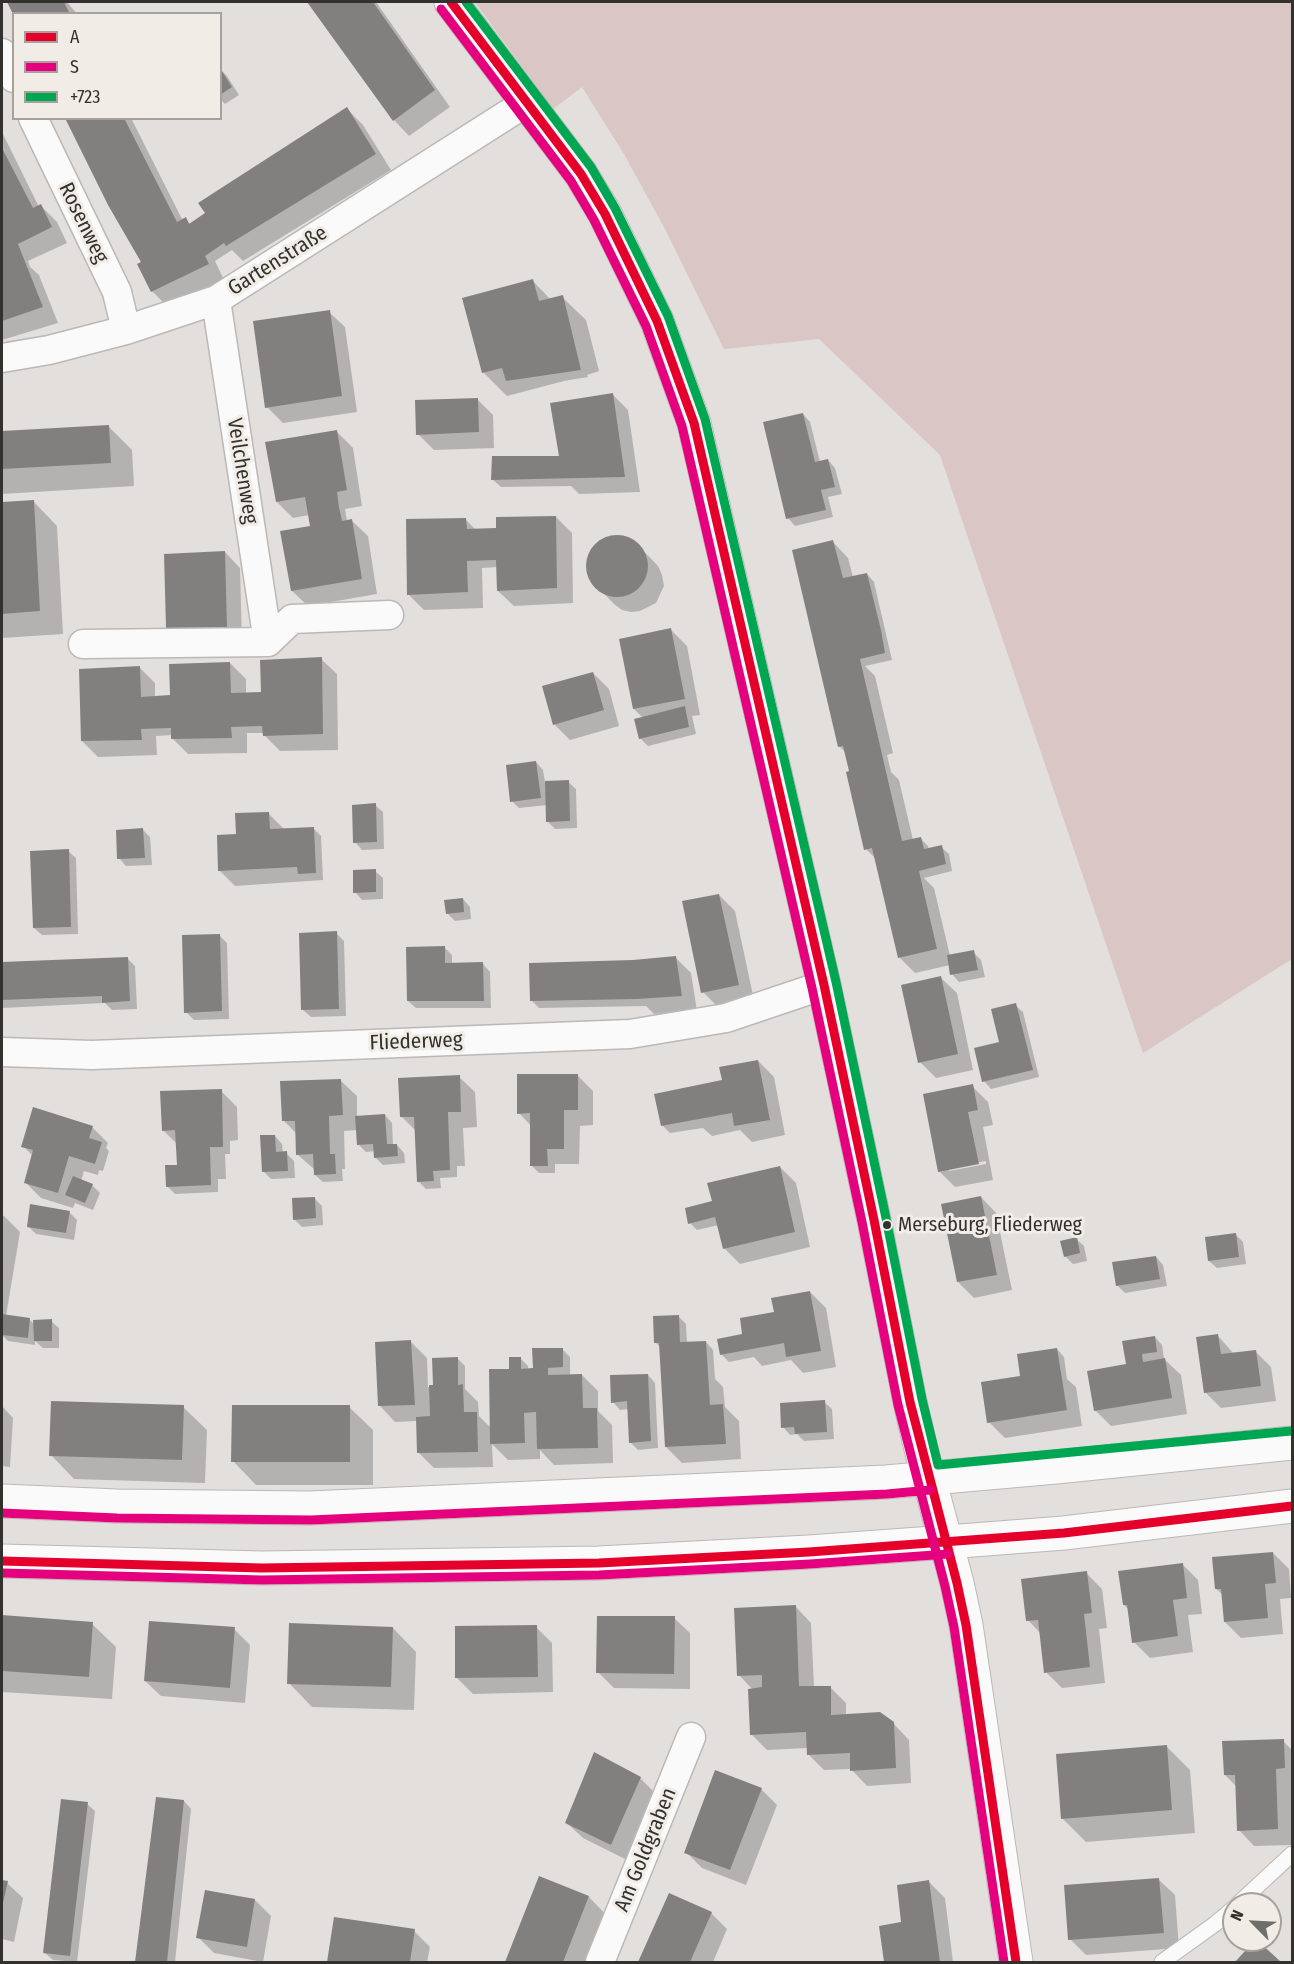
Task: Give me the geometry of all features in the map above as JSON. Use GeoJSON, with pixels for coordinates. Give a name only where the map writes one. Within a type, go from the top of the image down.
{"type":"FeatureCollection","features":[{"type":"Feature","properties":{"kind":"main road"},"geometry":{"type":"LineString","coordinates":[[451,2],[581,174],[604,214],[657,321],[694,423],[824,985],[910,1402],[966,1625],[1016,1962]]}},
{"type":"Feature","properties":{"kind":"main road"},"geometry":{"type":"LineString","coordinates":[[2,1501],[117,1506],[310,1508],[886,1482],[1293,1443]]}},
{"type":"Feature","properties":{"kind":"main road"},"geometry":{"type":"LineString","coordinates":[[2,1561],[262,1568],[599,1563],[947,1542],[1076,1531],[1293,1506]]}},
{"type":"Feature","properties":{"kind":"street"},"geometry":{"type":"LineString","coordinates":[[2,53],[12,74]]}},
{"type":"Feature","properties":{"kind":"street","name":"Gartenstraße"},"geometry":{"type":"LineString","coordinates":[[2,358],[49,350],[126,330],[216,300],[527,102]]}},
{"type":"Feature","properties":{"kind":"street","name":"Rosenweg"},"geometry":{"type":"LineString","coordinates":[[34,120],[117,292],[126,330]]}},
{"type":"Feature","properties":{"kind":"street","name":"Veilchenweg"},"geometry":{"type":"LineString","coordinates":[[216,300],[268,642]]}},
{"type":"Feature","properties":{"kind":"street"},"geometry":{"type":"LineString","coordinates":[[82,644],[268,642],[292,620],[390,615]]}},
{"type":"Feature","properties":{"kind":"street","name":"Fliederweg"},"geometry":{"type":"LineString","coordinates":[[2,1052],[93,1055],[630,1034],[726,1018],[824,985]]}},
{"type":"Feature","properties":{"kind":"street","name":"Am Goldgraben"},"geometry":{"type":"LineString","coordinates":[[600,1962],[692,1737]]}},
{"type":"Feature","properties":{"kind":"lane"},"geometry":{"type":"LineString","coordinates":[[1251,1892],[1293,1854]]}},
{"type":"Feature","properties":{"kind":"lane"},"geometry":{"type":"LineString","coordinates":[[1162,1962],[1222,1918]]}},
{"type":"Feature","properties":{"kind":"shaded area"},"geometry":{"type":"Polygon","coordinates":[[[475,2],[1292,2],[1292,959],[1143,1053],[940,455],[819,339],[724,349],[665,229],[624,154],[582,87],[553,109],[475,2]]]}},
{"type":"Feature","properties":{"kind":"building"},"geometry":{"type":"Polygon","coordinates":[[[7,2],[64,2],[69,12],[12,12],[7,2]]]}},
{"type":"Feature","properties":{"kind":"building"},"geometry":{"type":"Polygon","coordinates":[[[307,2],[373,2],[435,90],[393,121],[307,2]]]}},
{"type":"Feature","properties":{"kind":"building"},"geometry":{"type":"Polygon","coordinates":[[[222,71],[232,87],[222,94],[222,71]]]}},
{"type":"Feature","properties":{"kind":"building"},"geometry":{"type":"Polygon","coordinates":[[[347,107],[376,154],[226,246],[224,243],[205,256],[209,264],[151,292],[137,264],[141,262],[108,205],[66,120],[125,120],[177,222],[186,217],[189,224],[205,213],[198,203],[347,107]]]}},
{"type":"Feature","properties":{"kind":"building"},"geometry":{"type":"Polygon","coordinates":[[[2,148],[33,208],[41,204],[52,227],[18,244],[43,307],[2,321],[2,148]]]}},
{"type":"Feature","properties":{"kind":"building"},"geometry":{"type":"Polygon","coordinates":[[[533,279],[539,301],[563,295],[581,370],[506,381],[502,368],[482,373],[462,298],[533,279]]]}},
{"type":"Feature","properties":{"kind":"building"},"geometry":{"type":"Polygon","coordinates":[[[330,310],[342,396],[265,408],[253,321],[330,310]]]}},
{"type":"Feature","properties":{"kind":"building"},"geometry":{"type":"Polygon","coordinates":[[[613,393],[625,477],[491,480],[492,456],[559,456],[550,403],[613,393]]]}},
{"type":"Feature","properties":{"kind":"building"},"geometry":{"type":"Polygon","coordinates":[[[478,398],[479,432],[416,435],[415,400],[478,398]]]}},
{"type":"Feature","properties":{"kind":"building"},"geometry":{"type":"Polygon","coordinates":[[[803,413],[815,462],[828,459],[835,487],[821,490],[826,510],[786,519],[763,422],[803,413]]]}},
{"type":"Feature","properties":{"kind":"building"},"geometry":{"type":"Polygon","coordinates":[[[109,425],[111,463],[2,469],[2,431],[109,425]]]}},
{"type":"Feature","properties":{"kind":"building"},"geometry":{"type":"Polygon","coordinates":[[[337,430],[347,490],[337,492],[339,507],[342,521],[352,519],[362,579],[291,591],[280,531],[310,526],[305,497],[276,502],[265,442],[337,430]]]}},
{"type":"Feature","properties":{"kind":"building"},"geometry":{"type":"Polygon","coordinates":[[[34,500],[40,611],[2,614],[2,502],[34,500]]]}},
{"type":"Feature","properties":{"kind":"building"},"geometry":{"type":"Polygon","coordinates":[[[556,516],[557,588],[497,591],[496,560],[467,561],[468,592],[407,595],[406,519],[466,518],[467,529],[496,528],[496,517],[556,516]]]}},
{"type":"Feature","properties":{"kind":"building"},"geometry":{"type":"Polygon","coordinates":[[[617,535],[634,540],[639,544],[643,549],[648,566],[643,583],[639,588],[634,592],[617,597],[600,592],[595,588],[591,583],[586,566],[591,549],[595,544],[600,540],[617,535]]]}},
{"type":"Feature","properties":{"kind":"building"},"geometry":{"type":"Polygon","coordinates":[[[833,540],[843,578],[867,573],[881,630],[885,653],[860,659],[902,841],[921,837],[924,849],[942,845],[946,864],[919,871],[937,949],[898,958],[872,848],[864,850],[846,772],[849,771],[843,746],[838,747],[792,550],[833,540]]]}},
{"type":"Feature","properties":{"kind":"building"},"geometry":{"type":"Polygon","coordinates":[[[225,551],[227,627],[166,628],[164,554],[225,551]]]}},
{"type":"Feature","properties":{"kind":"building"},"geometry":{"type":"Polygon","coordinates":[[[671,628],[685,699],[633,709],[619,639],[671,628]]]}},
{"type":"Feature","properties":{"kind":"building"},"geometry":{"type":"Polygon","coordinates":[[[322,657],[323,734],[263,736],[262,726],[231,727],[232,738],[171,739],[171,728],[141,729],[142,740],[81,741],[79,669],[140,666],[141,697],[170,695],[169,664],[230,662],[231,693],[261,692],[260,660],[322,657]]]}},
{"type":"Feature","properties":{"kind":"building"},"geometry":{"type":"Polygon","coordinates":[[[593,672],[604,710],[553,725],[542,686],[593,672]]]}},
{"type":"Feature","properties":{"kind":"building"},"geometry":{"type":"Polygon","coordinates":[[[685,706],[689,727],[639,739],[634,719],[685,706]]]}},
{"type":"Feature","properties":{"kind":"building"},"geometry":{"type":"Polygon","coordinates":[[[536,761],[541,798],[510,802],[506,765],[536,761]]]}},
{"type":"Feature","properties":{"kind":"building"},"geometry":{"type":"Polygon","coordinates":[[[569,780],[570,821],[546,822],[545,781],[569,780]]]}},
{"type":"Feature","properties":{"kind":"building"},"geometry":{"type":"Polygon","coordinates":[[[376,803],[377,842],[353,843],[352,805],[376,803]]]}},
{"type":"Feature","properties":{"kind":"building"},"geometry":{"type":"Polygon","coordinates":[[[269,812],[270,829],[314,827],[316,873],[298,874],[297,867],[218,871],[217,835],[236,834],[235,813],[269,812]]]}},
{"type":"Feature","properties":{"kind":"building"},"geometry":{"type":"Polygon","coordinates":[[[143,828],[145,858],[117,859],[116,830],[143,828]]]}},
{"type":"Feature","properties":{"kind":"building"},"geometry":{"type":"Polygon","coordinates":[[[69,849],[71,927],[33,928],[30,851],[69,849]]]}},
{"type":"Feature","properties":{"kind":"building"},"geometry":{"type":"Polygon","coordinates":[[[376,869],[376,892],[353,893],[353,870],[376,869]]]}},
{"type":"Feature","properties":{"kind":"building"},"geometry":{"type":"Polygon","coordinates":[[[719,894],[739,985],[701,993],[682,901],[719,894]]]}},
{"type":"Feature","properties":{"kind":"building"},"geometry":{"type":"Polygon","coordinates":[[[463,898],[464,912],[446,914],[444,900],[463,898]]]}},
{"type":"Feature","properties":{"kind":"building"},"geometry":{"type":"Polygon","coordinates":[[[337,931],[339,1009],[301,1010],[299,933],[337,931]]]}},
{"type":"Feature","properties":{"kind":"building"},"geometry":{"type":"Polygon","coordinates":[[[220,934],[222,1011],[184,1013],[182,935],[220,934]]]}},
{"type":"Feature","properties":{"kind":"building"},"geometry":{"type":"Polygon","coordinates":[[[445,946],[445,963],[483,962],[484,1001],[407,1001],[406,947],[445,946]]]}},
{"type":"Feature","properties":{"kind":"building"},"geometry":{"type":"Polygon","coordinates":[[[974,950],[978,970],[950,975],[947,955],[974,950]]]}},
{"type":"Feature","properties":{"kind":"building"},"geometry":{"type":"Polygon","coordinates":[[[676,956],[682,996],[530,1001],[529,963],[633,960],[676,956]]]}},
{"type":"Feature","properties":{"kind":"building"},"geometry":{"type":"Polygon","coordinates":[[[128,957],[130,1001],[102,1003],[102,996],[2,1000],[2,962],[128,957]]]}},
{"type":"Feature","properties":{"kind":"building"},"geometry":{"type":"Polygon","coordinates":[[[941,976],[958,1054],[918,1063],[901,985],[941,976]]]}},
{"type":"Feature","properties":{"kind":"building"},"geometry":{"type":"Polygon","coordinates":[[[1016,1003],[1033,1070],[982,1082],[974,1048],[999,1042],[991,1009],[1016,1003]]]}},
{"type":"Feature","properties":{"kind":"building"},"geometry":{"type":"Polygon","coordinates":[[[758,1060],[770,1120],[734,1126],[732,1113],[661,1126],[654,1094],[722,1080],[719,1067],[758,1060]]]}},
{"type":"Feature","properties":{"kind":"building"},"geometry":{"type":"Polygon","coordinates":[[[517,1074],[578,1074],[578,1110],[564,1110],[564,1149],[547,1149],[548,1166],[530,1166],[530,1113],[517,1114],[517,1074]]]}},
{"type":"Feature","properties":{"kind":"building"},"geometry":{"type":"Polygon","coordinates":[[[460,1075],[461,1112],[448,1112],[450,1170],[433,1171],[434,1181],[417,1182],[414,1117],[400,1117],[398,1078],[460,1075]]]}},
{"type":"Feature","properties":{"kind":"building"},"geometry":{"type":"Polygon","coordinates":[[[341,1079],[343,1115],[329,1116],[330,1154],[335,1154],[336,1174],[314,1175],[313,1154],[296,1155],[295,1121],[282,1121],[280,1081],[341,1079]]]}},
{"type":"Feature","properties":{"kind":"building"},"geometry":{"type":"Polygon","coordinates":[[[973,1084],[978,1110],[968,1112],[979,1164],[938,1172],[923,1094],[973,1084]]]}},
{"type":"Feature","properties":{"kind":"building"},"geometry":{"type":"Polygon","coordinates":[[[222,1089],[223,1147],[210,1147],[211,1185],[166,1187],[165,1165],[177,1165],[175,1130],[162,1131],[160,1091],[222,1089]]]}},
{"type":"Feature","properties":{"kind":"building"},"geometry":{"type":"Polygon","coordinates":[[[33,1107],[93,1126],[89,1138],[102,1142],[95,1164],[69,1156],[58,1193],[24,1183],[33,1150],[21,1147],[33,1107]]]}},
{"type":"Feature","properties":{"kind":"building"},"geometry":{"type":"Polygon","coordinates":[[[385,1114],[387,1144],[397,1144],[398,1156],[374,1158],[373,1144],[357,1145],[355,1116],[385,1114]]]}},
{"type":"Feature","properties":{"kind":"building"},"geometry":{"type":"Polygon","coordinates":[[[260,1135],[275,1135],[276,1152],[287,1151],[288,1171],[262,1172],[260,1135]]]}},
{"type":"Feature","properties":{"kind":"building"},"geometry":{"type":"Polygon","coordinates":[[[780,1166],[795,1232],[723,1249],[715,1217],[688,1224],[685,1208],[712,1201],[707,1183],[780,1166]]]}},
{"type":"Feature","properties":{"kind":"building"},"geometry":{"type":"Polygon","coordinates":[[[73,1176],[93,1184],[85,1203],[65,1195],[73,1176]]]}},
{"type":"Feature","properties":{"kind":"building"},"geometry":{"type":"Polygon","coordinates":[[[981,1196],[997,1275],[957,1282],[941,1204],[981,1196]]]}},
{"type":"Feature","properties":{"kind":"building"},"geometry":{"type":"Polygon","coordinates":[[[315,1197],[316,1218],[293,1220],[292,1198],[315,1197]]]}},
{"type":"Feature","properties":{"kind":"building"},"geometry":{"type":"Polygon","coordinates":[[[30,1204],[70,1211],[66,1233],[27,1227],[30,1204]]]}},
{"type":"Feature","properties":{"kind":"building"},"geometry":{"type":"Polygon","coordinates":[[[1236,1233],[1239,1257],[1208,1261],[1205,1237],[1236,1233]]]}},
{"type":"Feature","properties":{"kind":"building"},"geometry":{"type":"Polygon","coordinates":[[[1077,1237],[1080,1253],[1064,1257],[1060,1241],[1077,1237]]]}},
{"type":"Feature","properties":{"kind":"building"},"geometry":{"type":"Polygon","coordinates":[[[1156,1256],[1160,1279],[1116,1286],[1112,1262],[1156,1256]]]}},
{"type":"Feature","properties":{"kind":"building"},"geometry":{"type":"Polygon","coordinates":[[[810,1291],[821,1351],[786,1357],[784,1343],[720,1355],[717,1339],[742,1334],[740,1318],[774,1312],[771,1298],[810,1291]]]}},
{"type":"Feature","properties":{"kind":"building"},"geometry":{"type":"Polygon","coordinates":[[[2,1314],[30,1318],[28,1338],[2,1335],[2,1314]]]}},
{"type":"Feature","properties":{"kind":"building"},"geometry":{"type":"Polygon","coordinates":[[[679,1315],[680,1342],[706,1341],[710,1405],[723,1404],[726,1444],[665,1447],[659,1343],[654,1343],[653,1316],[679,1315]]]}},
{"type":"Feature","properties":{"kind":"building"},"geometry":{"type":"Polygon","coordinates":[[[52,1319],[52,1341],[34,1341],[33,1320],[52,1319]]]}},
{"type":"Feature","properties":{"kind":"building"},"geometry":{"type":"Polygon","coordinates":[[[1218,1334],[1221,1354],[1256,1350],[1261,1386],[1204,1393],[1196,1337],[1218,1334]]]}},
{"type":"Feature","properties":{"kind":"building"},"geometry":{"type":"Polygon","coordinates":[[[1155,1336],[1157,1352],[1142,1354],[1143,1362],[1165,1358],[1172,1398],[1094,1411],[1087,1371],[1126,1364],[1122,1341],[1155,1336]]]}},
{"type":"Feature","properties":{"kind":"building"},"geometry":{"type":"Polygon","coordinates":[[[411,1340],[415,1405],[378,1406],[375,1342],[411,1340]]]}},
{"type":"Feature","properties":{"kind":"building"},"geometry":{"type":"Polygon","coordinates":[[[532,1348],[563,1348],[563,1367],[548,1368],[548,1375],[582,1374],[583,1408],[597,1408],[598,1448],[537,1449],[536,1412],[524,1413],[525,1443],[490,1444],[489,1369],[509,1369],[509,1357],[521,1357],[521,1369],[533,1368],[532,1348]]]}},
{"type":"Feature","properties":{"kind":"building"},"geometry":{"type":"Polygon","coordinates":[[[1057,1348],[1067,1410],[987,1423],[981,1382],[1020,1376],[1017,1354],[1057,1348]]]}},
{"type":"Feature","properties":{"kind":"building"},"geometry":{"type":"Polygon","coordinates":[[[458,1357],[458,1385],[463,1384],[464,1412],[477,1412],[478,1452],[417,1453],[416,1417],[430,1416],[429,1385],[433,1385],[432,1358],[458,1357]]]}},
{"type":"Feature","properties":{"kind":"building"},"geometry":{"type":"Polygon","coordinates":[[[648,1374],[651,1441],[629,1443],[627,1401],[611,1403],[610,1375],[648,1374]]]}},
{"type":"Feature","properties":{"kind":"building"},"geometry":{"type":"Polygon","coordinates":[[[825,1400],[827,1432],[795,1434],[794,1427],[781,1428],[780,1403],[825,1400]]]}},
{"type":"Feature","properties":{"kind":"building"},"geometry":{"type":"Polygon","coordinates":[[[51,1401],[184,1405],[182,1460],[49,1456],[51,1401]]]}},
{"type":"Feature","properties":{"kind":"building"},"geometry":{"type":"Polygon","coordinates":[[[232,1405],[350,1405],[350,1462],[231,1462],[232,1405]]]}},
{"type":"Feature","properties":{"kind":"building"},"geometry":{"type":"Polygon","coordinates":[[[1273,1552],[1276,1583],[1265,1584],[1268,1618],[1224,1622],[1221,1589],[1215,1589],[1212,1557],[1273,1552]]]}},
{"type":"Feature","properties":{"kind":"building"},"geometry":{"type":"Polygon","coordinates":[[[1183,1563],[1187,1598],[1173,1600],[1178,1636],[1132,1643],[1127,1605],[1123,1605],[1118,1571],[1183,1563]]]}},
{"type":"Feature","properties":{"kind":"building"},"geometry":{"type":"Polygon","coordinates":[[[1087,1571],[1092,1613],[1084,1614],[1090,1667],[1044,1673],[1038,1620],[1026,1621],[1021,1579],[1087,1571]]]}},
{"type":"Feature","properties":{"kind":"building"},"geometry":{"type":"Polygon","coordinates":[[[796,1605],[799,1686],[831,1686],[831,1715],[880,1712],[894,1722],[896,1768],[850,1771],[850,1753],[807,1755],[806,1732],[750,1735],[748,1689],[762,1687],[762,1675],[737,1676],[734,1608],[796,1605]]]}},
{"type":"Feature","properties":{"kind":"building"},"geometry":{"type":"Polygon","coordinates":[[[2,1615],[93,1622],[89,1677],[2,1671],[2,1615]]]}},
{"type":"Feature","properties":{"kind":"building"},"geometry":{"type":"Polygon","coordinates":[[[597,1616],[675,1616],[674,1674],[596,1673],[597,1616]]]}},
{"type":"Feature","properties":{"kind":"building"},"geometry":{"type":"Polygon","coordinates":[[[149,1621],[235,1627],[230,1688],[144,1681],[149,1621]]]}},
{"type":"Feature","properties":{"kind":"building"},"geometry":{"type":"Polygon","coordinates":[[[289,1623],[393,1627],[391,1687],[287,1684],[289,1623]]]}},
{"type":"Feature","properties":{"kind":"building"},"geometry":{"type":"Polygon","coordinates":[[[537,1625],[538,1677],[455,1678],[455,1626],[537,1625]]]}},
{"type":"Feature","properties":{"kind":"building"},"geometry":{"type":"Polygon","coordinates":[[[1284,1739],[1285,1768],[1276,1769],[1278,1829],[1237,1831],[1235,1775],[1224,1775],[1222,1741],[1284,1739]]]}},
{"type":"Feature","properties":{"kind":"building"},"geometry":{"type":"Polygon","coordinates":[[[1167,1745],[1172,1810],[1061,1819],[1056,1754],[1167,1745]]]}},
{"type":"Feature","properties":{"kind":"building"},"geometry":{"type":"Polygon","coordinates":[[[594,1752],[641,1777],[611,1845],[565,1823],[594,1752]]]}},
{"type":"Feature","properties":{"kind":"building"},"geometry":{"type":"Polygon","coordinates":[[[715,1770],[762,1788],[730,1870],[684,1853],[715,1770]]]}},
{"type":"Feature","properties":{"kind":"building"},"geometry":{"type":"Polygon","coordinates":[[[156,1797],[184,1800],[167,1962],[135,1962],[156,1797]]]}},
{"type":"Feature","properties":{"kind":"building"},"geometry":{"type":"Polygon","coordinates":[[[61,1799],[88,1802],[70,1956],[43,1953],[61,1799]]]}},
{"type":"Feature","properties":{"kind":"building"},"geometry":{"type":"Polygon","coordinates":[[[539,1876],[589,1896],[563,1962],[505,1962],[539,1876]]]}},
{"type":"Feature","properties":{"kind":"building"},"geometry":{"type":"Polygon","coordinates":[[[1159,1878],[1164,1933],[1068,1940],[1064,1885],[1159,1878]]]}},
{"type":"Feature","properties":{"kind":"building"},"geometry":{"type":"Polygon","coordinates":[[[2,1880],[8,1881],[2,1907],[2,1880]]]}},
{"type":"Feature","properties":{"kind":"building"},"geometry":{"type":"Polygon","coordinates":[[[929,1880],[940,1962],[884,1962],[879,1926],[901,1922],[897,1885],[929,1880]]]}},
{"type":"Feature","properties":{"kind":"building"},"geometry":{"type":"Polygon","coordinates":[[[205,1890],[255,1899],[247,1947],[196,1938],[205,1890]]]}},
{"type":"Feature","properties":{"kind":"building"},"geometry":{"type":"Polygon","coordinates":[[[669,1893],[712,1912],[690,1962],[638,1962],[669,1893]]]}},
{"type":"Feature","properties":{"kind":"building"},"geometry":{"type":"Polygon","coordinates":[[[334,1917],[415,1929],[410,1962],[327,1962],[334,1917]]]}},
{"type":"Feature","properties":{"kind":"building"},"geometry":{"type":"Polygon","coordinates":[[[1244,1952],[1270,1952],[1281,1962],[1235,1962],[1244,1952]]]}},
{"type":"Feature","properties":{"kind":"transit line","name":"A"},"geometry":{"type":"LineString","coordinates":[[451,2],[581,174],[605,214],[657,321],[694,423],[824,985],[910,1402],[966,1625],[1016,1962]]}},
{"type":"Feature","properties":{"kind":"transit line","name":"+723"},"geometry":{"type":"LineString","coordinates":[[466,2],[591,167],[615,208],[668,316],[705,419],[836,982],[922,1399],[938,1465],[1291,1431]]}},
{"type":"Feature","properties":{"kind":"transit line","name":"S"},"geometry":{"type":"LineString","coordinates":[[441,9],[571,181],[594,220],[646,326],[682,426],[812,988],[898,1405],[954,1627],[1004,1962]]}},
{"type":"Feature","properties":{"kind":"transit line","name":"S"},"geometry":{"type":"LineString","coordinates":[[2,1513],[117,1518],[311,1520],[887,1494],[930,1490]]}},
{"type":"Feature","properties":{"kind":"transit line","name":"A"},"geometry":{"type":"LineString","coordinates":[[2,1561],[262,1568],[599,1563],[809,1552],[1064,1533],[1292,1506]]}},
{"type":"Feature","properties":{"kind":"transit line","name":"S"},"geometry":{"type":"LineString","coordinates":[[2,1573],[262,1580],[599,1575],[948,1554]]}},
{"type":"Feature","properties":{"kind":"place","name":"Merseburg, Fliederweg"},"geometry":{"type":"Point","coordinates":[887,1225]}}]}
